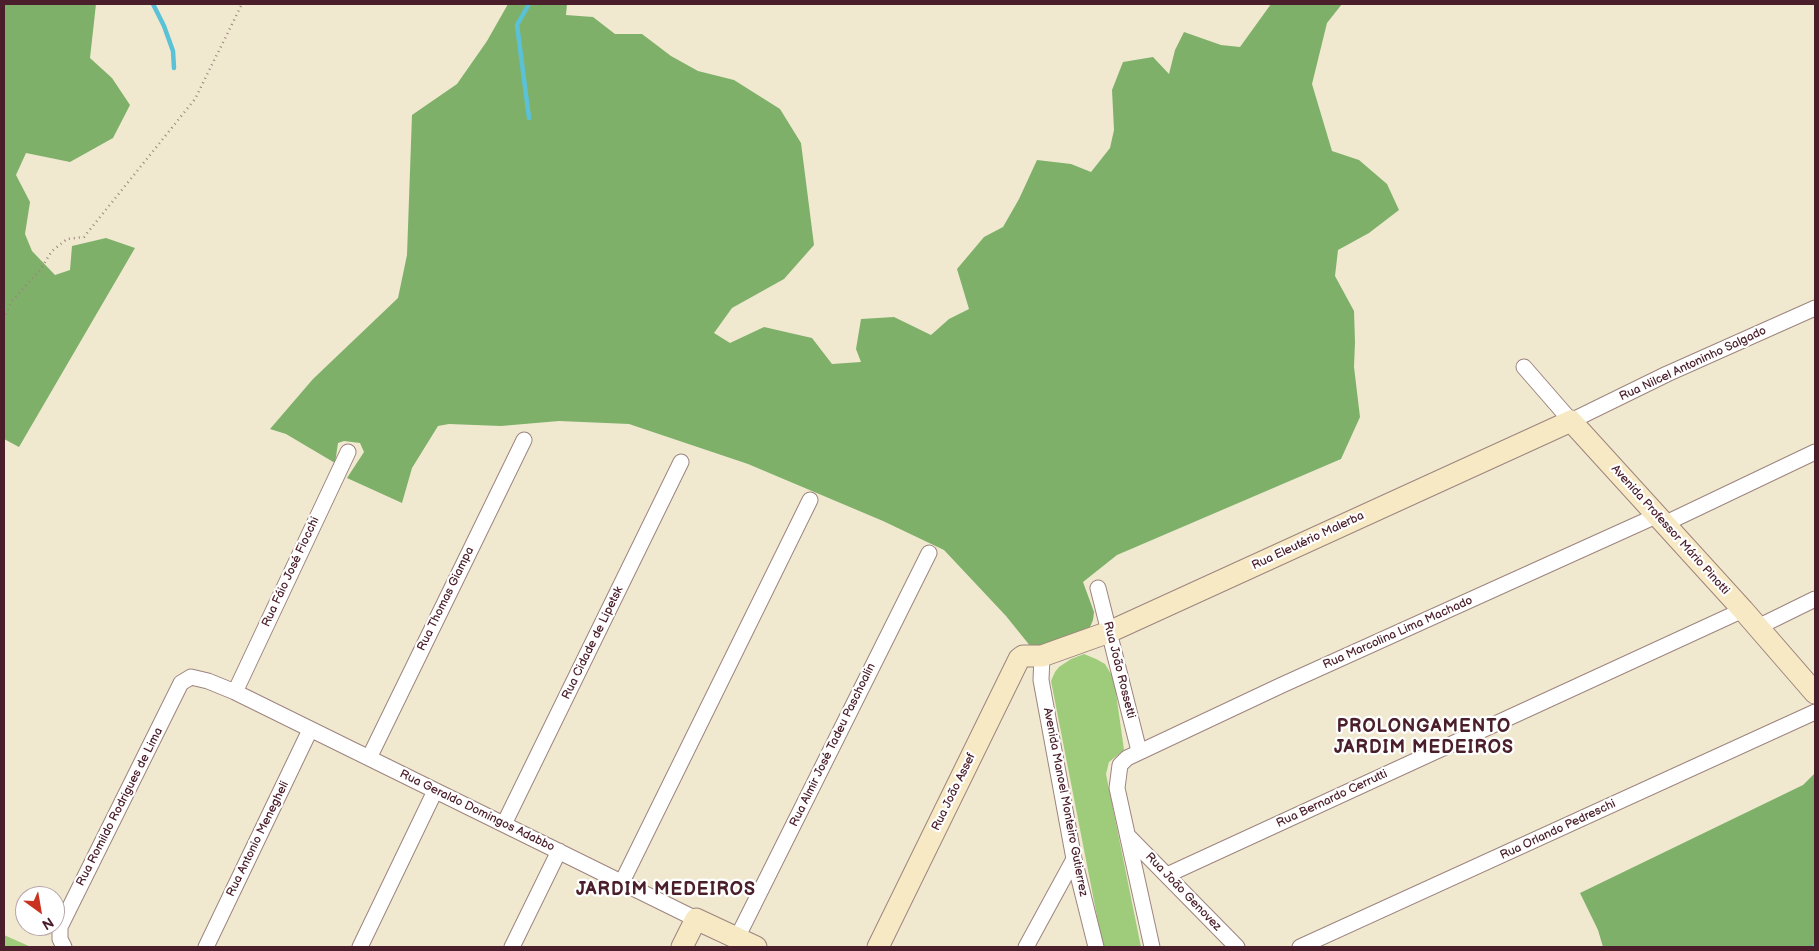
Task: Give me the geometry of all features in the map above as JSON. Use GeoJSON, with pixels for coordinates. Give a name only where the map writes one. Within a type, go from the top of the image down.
{"type":"FeatureCollection","features":[{"type":"Feature","properties":{"kind":"street","name":"Rua Nilcel Antoninho Salgado"},"geometry":{"type":"LineString","coordinates":[[1571,420],[1667,374],[1815,308]]}},
{"type":"Feature","properties":{"kind":"street","name":"Avenida Professor Mário Pinotti"},"geometry":{"type":"LineString","coordinates":[[1524,367],[1743,610],[1815,693]]}},
{"type":"Feature","properties":{"kind":"street","name":"Rua Eleutério Malerba"},"geometry":{"type":"LineString","coordinates":[[1042,656],[1109,632],[1571,420]]}},
{"type":"Feature","properties":{"kind":"street","name":"Rua Thomas Giampa"},"geometry":{"type":"LineString","coordinates":[[369,758],[524,440]]}},
{"type":"Feature","properties":{"kind":"street","name":"Rua Fáio José Fiocchi"},"geometry":{"type":"LineString","coordinates":[[235,692],[348,452]]}},
{"type":"Feature","properties":{"kind":"street","name":"Rua Marcolina Lima Machado"},"geometry":{"type":"LineString","coordinates":[[1152,947],[1117,788],[1120,765],[1127,758],[1139,751],[1815,452]]}},
{"type":"Feature","properties":{"kind":"street","name":"Rua Cidade de Lipetsk"},"geometry":{"type":"LineString","coordinates":[[504,824],[681,462]]}},
{"type":"Feature","properties":{"kind":"street"},"geometry":{"type":"LineString","coordinates":[[622,882],[810,500]]}},
{"type":"Feature","properties":{"kind":"street","name":"Rua Almir José Tadeu Paschoalin"},"geometry":{"type":"LineString","coordinates":[[747,943],[929,553]]}},
{"type":"Feature","properties":{"kind":"street","name":"Rua João Rossetti"},"geometry":{"type":"LineString","coordinates":[[1098,588],[1139,751]]}},
{"type":"Feature","properties":{"kind":"street"},"geometry":{"type":"LineString","coordinates":[[1758,627],[1815,599]]}},
{"type":"Feature","properties":{"kind":"street","name":"Rua Bernardo Cerrutti"},"geometry":{"type":"LineString","coordinates":[[1167,875],[1743,610]]}},
{"type":"Feature","properties":{"kind":"street","name":"Rua João Assef"},"geometry":{"type":"LineString","coordinates":[[878,947],[1019,659],[1028,655],[1042,656]]}},
{"type":"Feature","properties":{"kind":"street","name":"Avenida Manoel Monteiro Gutierrez"},"geometry":{"type":"LineString","coordinates":[[1042,656],[1041,680],[1074,859],[1096,947]]}},
{"type":"Feature","properties":{"kind":"street","name":"Rua Romildo Rodrigues de Lima"},"geometry":{"type":"LineString","coordinates":[[64,947],[60,939],[60,927],[181,684],[191,677],[197,678]]}},
{"type":"Feature","properties":{"kind":"street","name":"Rua Geraldo Domingos Adabbo"},"geometry":{"type":"LineString","coordinates":[[197,678],[235,692],[747,943]]}},
{"type":"Feature","properties":{"kind":"street","name":"Rua Orlando Pedreschi"},"geometry":{"type":"LineString","coordinates":[[1300,947],[1815,712]]}},
{"type":"Feature","properties":{"kind":"street","name":"Rua Antonio Menegheli"},"geometry":{"type":"LineString","coordinates":[[206,947],[310,730]]}},
{"type":"Feature","properties":{"kind":"street"},"geometry":{"type":"LineString","coordinates":[[360,947],[435,791]]}},
{"type":"Feature","properties":{"kind":"street","name":"Rua João Genovez"},"geometry":{"type":"LineString","coordinates":[[1129,837],[1237,947]]}},
{"type":"Feature","properties":{"kind":"street"},"geometry":{"type":"LineString","coordinates":[[512,947],[559,851]]}},
{"type":"Feature","properties":{"kind":"street"},"geometry":{"type":"LineString","coordinates":[[1026,947],[1074,859]]}},
{"type":"Feature","properties":{"kind":"street"},"geometry":{"type":"LineString","coordinates":[[682,947],[696,919]]}},
{"type":"Feature","properties":{"kind":"path"},"geometry":{"type":"LineString","coordinates":[[4,318],[12,301],[40,270],[52,251],[67,239],[84,237],[195,99],[242,4]]}},
{"type":"Feature","properties":{"kind":"green space"},"geometry":{"type":"Polygon","coordinates":[[[4,4],[96,4],[90,58],[112,78],[130,105],[113,138],[70,162],[26,153],[16,175],[30,202],[25,234],[32,251],[55,275],[70,270],[72,246],[106,238],[135,248],[19,447],[4,439],[4,4]]]}},
{"type":"Feature","properties":{"kind":"green space"},"geometry":{"type":"Polygon","coordinates":[[[508,4],[567,4],[566,15],[593,17],[615,34],[642,34],[671,56],[698,71],[734,80],[780,109],[801,143],[814,245],[784,279],[732,308],[714,333],[730,343],[764,327],[812,338],[832,364],[861,362],[856,349],[861,319],[894,317],[931,335],[949,319],[969,309],[957,269],[984,237],[1003,227],[1019,199],[1037,160],[1071,164],[1091,172],[1110,148],[1114,130],[1112,90],[1123,62],[1153,57],[1169,74],[1175,50],[1184,32],[1221,45],[1240,47],[1271,4],[1342,4],[1327,23],[1312,84],[1332,151],[1359,160],[1387,184],[1399,210],[1369,233],[1338,250],[1335,276],[1354,311],[1354,367],[1360,417],[1341,459],[1117,555],[1083,582],[1094,612],[1090,627],[1080,635],[1061,645],[1031,647],[1006,616],[944,550],[883,521],[748,464],[629,424],[559,421],[501,426],[449,424],[438,426],[412,468],[402,503],[347,478],[364,452],[360,443],[344,441],[338,443],[335,463],[286,434],[270,429],[313,379],[398,298],[407,255],[412,115],[457,84],[487,41],[508,4]]]}},
{"type":"Feature","properties":{"kind":"green space"},"geometry":{"type":"Polygon","coordinates":[[[1084,654],[1105,664],[1114,679],[1124,750],[1109,762],[1106,774],[1141,947],[1103,947],[1051,681],[1059,667],[1071,659],[1084,654]]]}},
{"type":"Feature","properties":{"kind":"green space"},"geometry":{"type":"Polygon","coordinates":[[[1815,773],[1815,947],[1603,947],[1598,930],[1580,893],[1803,785],[1815,773]]]}},
{"type":"Feature","properties":{"kind":"green space"},"geometry":{"type":"Polygon","coordinates":[[[4,935],[31,947],[4,947],[4,935]]]}},
{"type":"Feature","properties":{"kind":"waterway"},"geometry":{"type":"LineString","coordinates":[[153,4],[164,26],[173,51],[174,68]]}},
{"type":"Feature","properties":{"kind":"waterway"},"geometry":{"type":"LineString","coordinates":[[529,4],[517,25],[529,118]]}},
{"type":"Feature","properties":{"kind":"district","name":"PROLONGAMENTO JARDIM MEDEIROS"},"geometry":{"type":"Point","coordinates":[1424,738]}},
{"type":"Feature","properties":{"kind":"district","name":"JARDIM MEDEIROS"},"geometry":{"type":"Point","coordinates":[666,890]}}]}
